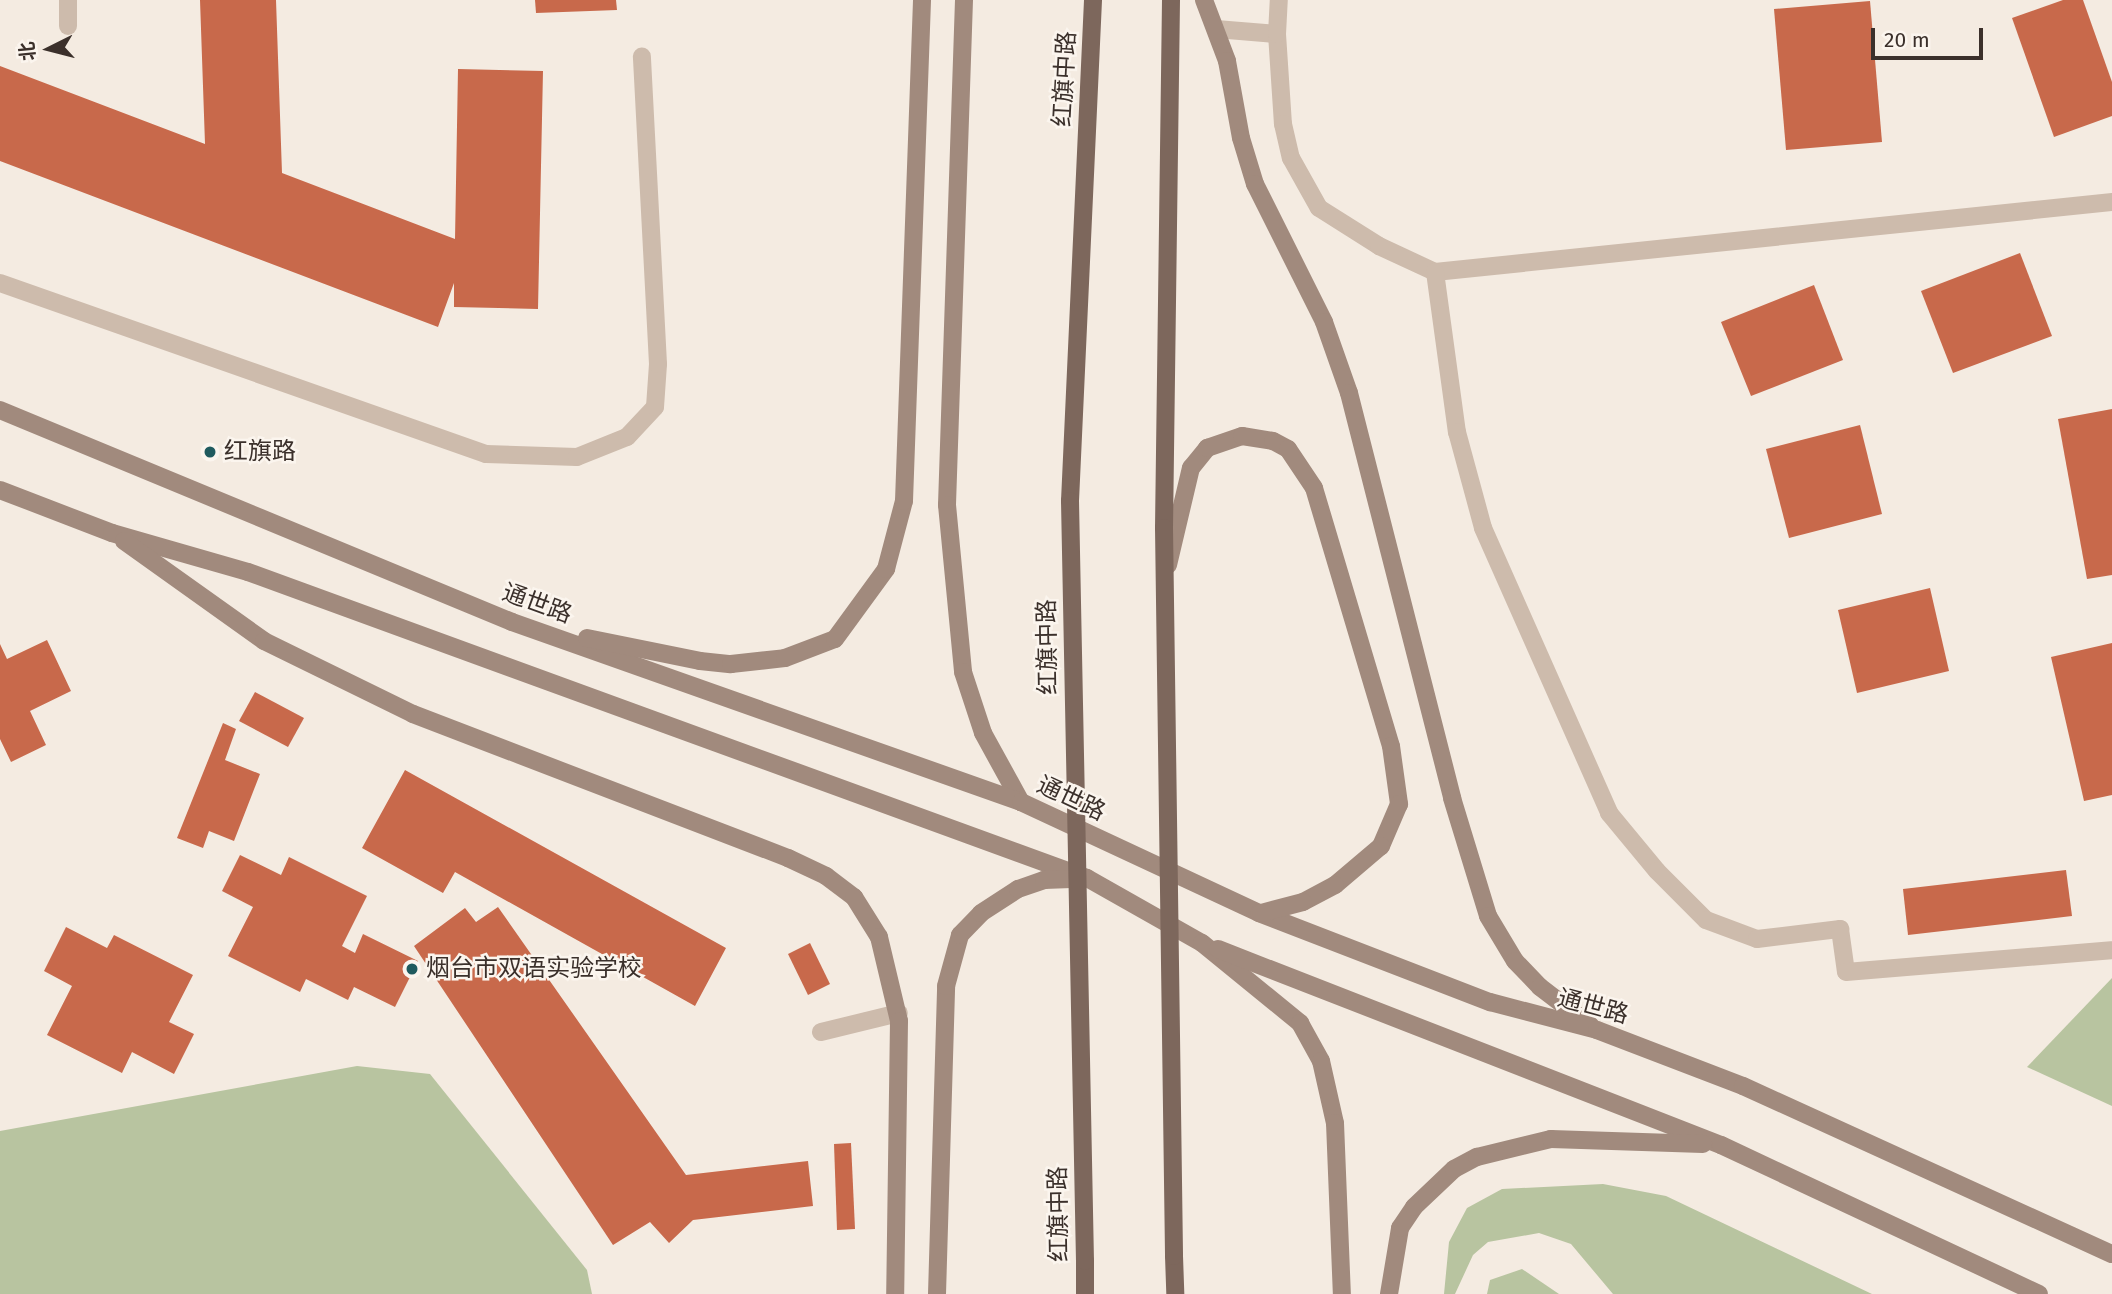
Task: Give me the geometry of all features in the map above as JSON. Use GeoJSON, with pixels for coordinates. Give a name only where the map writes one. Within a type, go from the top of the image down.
{"type":"FeatureCollection","features":[{"type":"Feature","properties":{"kind":"main road"},"geometry":{"type":"LineString","coordinates":[[512,622],[700,661],[745,663],[806,653],[835,639],[871,595],[897,539],[904,500],[922,0]]}},
{"type":"Feature","properties":{"kind":"main road"},"geometry":{"type":"LineString","coordinates":[[964,0],[947,505],[963,672],[983,733],[1021,802]]}},
{"type":"Feature","properties":{"kind":"main road","name":"红旗中路"},"geometry":{"type":"LineString","coordinates":[[1084,1294],[1070,501],[1093,0]]}},
{"type":"Feature","properties":{"kind":"main road"},"geometry":{"type":"LineString","coordinates":[[1171,0],[1164,582],[1175,1294]]}},
{"type":"Feature","properties":{"kind":"main road"},"geometry":{"type":"LineString","coordinates":[[1204,0],[1216,29],[1255,184],[1324,323],[1349,393],[1452,798],[1488,916],[1515,961],[1597,1030]]}},
{"type":"Feature","properties":{"kind":"main road","name":"通世路"},"geometry":{"type":"LineString","coordinates":[[0,410],[512,622],[1021,802],[1259,913],[1490,1002],[1597,1030],[1743,1086],[2112,1254]]}},
{"type":"Feature","properties":{"kind":"main road"},"geometry":{"type":"LineString","coordinates":[[1164,582],[1188,478],[1199,455],[1223,440],[1242,436],[1273,441],[1288,449],[1314,488],[1391,746],[1399,804],[1391,830],[1364,863],[1303,902],[1259,913]]}},
{"type":"Feature","properties":{"kind":"main road"},"geometry":{"type":"LineString","coordinates":[[0,491],[112,533],[248,572],[1087,878],[1202,943],[1721,1145],[2039,1294]]}},
{"type":"Feature","properties":{"kind":"main road"},"geometry":{"type":"LineString","coordinates":[[112,533],[264,641],[413,714],[826,876],[854,897],[869,918],[886,955],[898,1013],[895,1294]]}},
{"type":"Feature","properties":{"kind":"main road"},"geometry":{"type":"LineString","coordinates":[[937,1294],[946,986],[960,935],[981,912],[1018,889],[1044,880],[1087,878]]}},
{"type":"Feature","properties":{"kind":"main road"},"geometry":{"type":"LineString","coordinates":[[1202,943],[1300,1023],[1321,1061],[1336,1134],[1342,1294]]}},
{"type":"Feature","properties":{"kind":"main road"},"geometry":{"type":"LineString","coordinates":[[1389,1294],[1400,1228],[1414,1207],[1454,1168],[1477,1157],[1552,1139],[1721,1145]]}},
{"type":"Feature","properties":{"kind":"street"},"geometry":{"type":"LineString","coordinates":[[68,0],[68,26]]}},
{"type":"Feature","properties":{"kind":"street"},"geometry":{"type":"LineString","coordinates":[[1279,0],[1277,34],[1283,124],[1304,186],[1319,208],[1378,246],[1435,272],[2112,202]]}},
{"type":"Feature","properties":{"kind":"street"},"geometry":{"type":"LineString","coordinates":[[1216,29],[1277,34]]}},
{"type":"Feature","properties":{"kind":"street"},"geometry":{"type":"LineString","coordinates":[[0,283],[486,454],[577,457],[627,437],[655,407],[658,364],[642,56]]}},
{"type":"Feature","properties":{"kind":"street"},"geometry":{"type":"LineString","coordinates":[[1435,272],[1457,432],[1483,528],[1609,813],[1657,871],[1706,920],[1758,939],[1840,929],[1846,972],[2111,950]]}},
{"type":"Feature","properties":{"kind":"street"},"geometry":{"type":"LineString","coordinates":[[821,1032],[898,1013]]}},
{"type":"Feature","properties":{"kind":"green space"},"geometry":{"type":"Polygon","coordinates":[[[2112,978],[2112,1106],[2027,1067],[2112,978]]]}},
{"type":"Feature","properties":{"kind":"green space"},"geometry":{"type":"Polygon","coordinates":[[[357,1066],[430,1074],[587,1270],[592,1294],[0,1294],[0,1131],[357,1066]]]}},
{"type":"Feature","properties":{"kind":"green space"},"geometry":{"type":"Polygon","coordinates":[[[1603,1184],[1666,1196],[1872,1294],[1613,1294],[1571,1244],[1539,1233],[1488,1242],[1473,1255],[1455,1294],[1444,1294],[1449,1242],[1467,1208],[1502,1189],[1603,1184]]]}},
{"type":"Feature","properties":{"kind":"green space"},"geometry":{"type":"Polygon","coordinates":[[[1522,1269],[1559,1294],[1487,1294],[1490,1280],[1522,1269]]]}},
{"type":"Feature","properties":{"kind":"building"},"geometry":{"type":"Polygon","coordinates":[[[200,0],[276,0],[282,173],[455,239],[458,69],[543,71],[538,309],[454,307],[454,283],[438,327],[0,161],[0,66],[205,144],[200,0]]]}},
{"type":"Feature","properties":{"kind":"building"},"geometry":{"type":"Polygon","coordinates":[[[535,0],[616,0],[617,10],[536,13],[535,0]]]}},
{"type":"Feature","properties":{"kind":"building"},"geometry":{"type":"Polygon","coordinates":[[[2063,0],[2083,0],[2112,82],[2112,116],[2054,137],[2012,18],[2063,0]]]}},
{"type":"Feature","properties":{"kind":"building"},"geometry":{"type":"Polygon","coordinates":[[[1870,1],[1882,142],[1786,150],[1774,9],[1870,1]]]}},
{"type":"Feature","properties":{"kind":"building"},"geometry":{"type":"Polygon","coordinates":[[[2020,253],[2052,336],[1953,373],[1921,291],[2020,253]]]}},
{"type":"Feature","properties":{"kind":"building"},"geometry":{"type":"Polygon","coordinates":[[[1814,285],[1843,360],[1751,396],[1721,322],[1814,285]]]}},
{"type":"Feature","properties":{"kind":"building"},"geometry":{"type":"Polygon","coordinates":[[[2112,409],[2112,575],[2087,579],[2058,419],[2112,409]]]}},
{"type":"Feature","properties":{"kind":"building"},"geometry":{"type":"Polygon","coordinates":[[[1860,425],[1882,514],[1789,538],[1766,449],[1860,425]]]}},
{"type":"Feature","properties":{"kind":"building"},"geometry":{"type":"Polygon","coordinates":[[[1930,588],[1949,671],[1857,693],[1838,610],[1930,588]]]}},
{"type":"Feature","properties":{"kind":"building"},"geometry":{"type":"Polygon","coordinates":[[[47,640],[71,691],[30,711],[46,745],[11,762],[0,739],[0,644],[7,659],[47,640]]]}},
{"type":"Feature","properties":{"kind":"building"},"geometry":{"type":"Polygon","coordinates":[[[2112,643],[2112,795],[2084,801],[2051,657],[2112,643]]]}},
{"type":"Feature","properties":{"kind":"building"},"geometry":{"type":"Polygon","coordinates":[[[255,692],[304,718],[288,747],[239,721],[255,692]]]}},
{"type":"Feature","properties":{"kind":"building"},"geometry":{"type":"Polygon","coordinates":[[[223,723],[236,729],[225,760],[260,774],[234,841],[209,831],[203,848],[177,838],[223,723]]]}},
{"type":"Feature","properties":{"kind":"building"},"geometry":{"type":"Polygon","coordinates":[[[405,770],[726,948],[695,1006],[455,872],[443,893],[362,848],[405,770]]]}},
{"type":"Feature","properties":{"kind":"building"},"geometry":{"type":"Polygon","coordinates":[[[240,855],[281,875],[289,857],[367,896],[342,946],[355,953],[363,934],[418,961],[395,1007],[354,987],[348,1000],[306,979],[300,992],[228,956],[253,907],[222,891],[240,855]]]}},
{"type":"Feature","properties":{"kind":"building"},"geometry":{"type":"Polygon","coordinates":[[[2066,870],[2072,916],[1908,935],[1903,889],[2066,870]]]}},
{"type":"Feature","properties":{"kind":"building"},"geometry":{"type":"Polygon","coordinates":[[[498,907],[686,1175],[808,1161],[813,1206],[693,1220],[669,1243],[650,1222],[613,1245],[414,946],[465,908],[476,922],[498,907]]]}},
{"type":"Feature","properties":{"kind":"building"},"geometry":{"type":"Polygon","coordinates":[[[66,927],[107,948],[114,935],[193,975],[169,1022],[194,1034],[174,1074],[132,1052],[122,1073],[47,1035],[72,986],[44,971],[66,927]]]}},
{"type":"Feature","properties":{"kind":"building"},"geometry":{"type":"Polygon","coordinates":[[[810,943],[830,984],[808,995],[788,954],[810,943]]]}},
{"type":"Feature","properties":{"kind":"building"},"geometry":{"type":"Polygon","coordinates":[[[851,1143],[855,1229],[837,1230],[834,1144],[851,1143]]]}},
{"type":"Feature","properties":{"kind":"place","name":"红旗路"},"geometry":{"type":"Point","coordinates":[210,452]}},
{"type":"Feature","properties":{"kind":"place","name":"烟台市双语实验学校"},"geometry":{"type":"Point","coordinates":[412,969]}}]}
